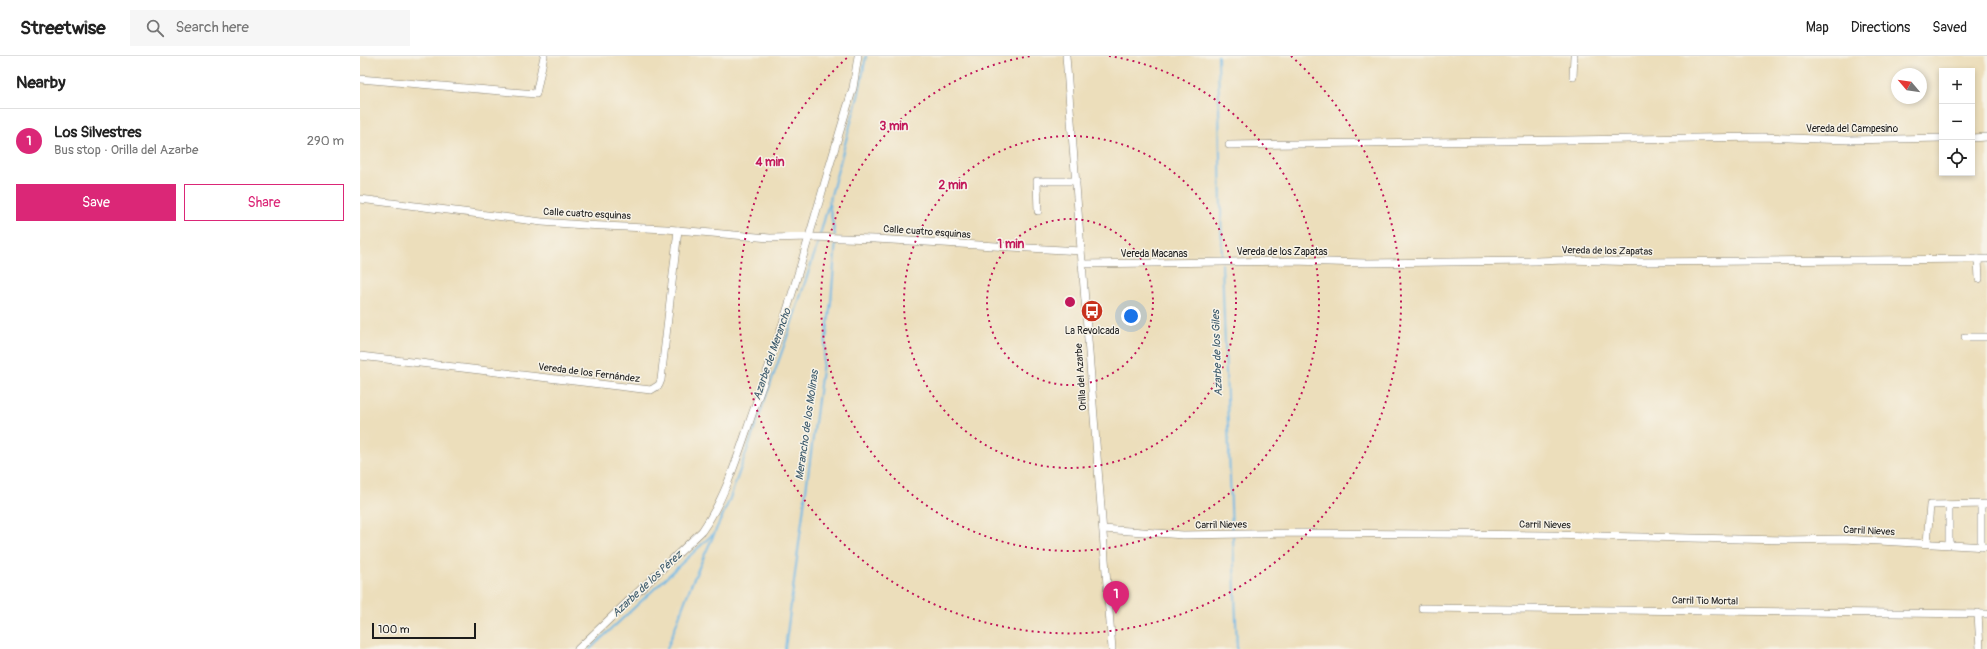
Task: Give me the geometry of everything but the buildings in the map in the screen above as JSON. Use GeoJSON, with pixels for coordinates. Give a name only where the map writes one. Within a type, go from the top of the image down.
{"type":"FeatureCollection","features":[{"type":"Feature","properties":{"kind":"street"},"geometry":{"type":"LineString","coordinates":[[360,80],[536,94],[544,56]]}},
{"type":"Feature","properties":{"kind":"street"},"geometry":{"type":"LineString","coordinates":[[578,649],[702,531],[715,512],[736,461],[815,237],[830,161],[853,88],[858,56]]}},
{"type":"Feature","properties":{"kind":"street","name":"Orilla del Azarbe"},"geometry":{"type":"LineString","coordinates":[[1066,56],[1112,649]]}},
{"type":"Feature","properties":{"kind":"street"},"geometry":{"type":"LineString","coordinates":[[1573,77],[1574,56]]}},
{"type":"Feature","properties":{"kind":"street","name":"Vereda del Campesino"},"geometry":{"type":"LineString","coordinates":[[1229,145],[1762,137],[1848,140],[1939,138]]}},
{"type":"Feature","properties":{"kind":"street"},"geometry":{"type":"LineString","coordinates":[[1975,138],[1987,138]]}},
{"type":"Feature","properties":{"kind":"street"},"geometry":{"type":"LineString","coordinates":[[1038,210],[1038,181],[1076,181]]}},
{"type":"Feature","properties":{"kind":"street","name":"Calle cuatro esquinas"},"geometry":{"type":"LineString","coordinates":[[360,200],[542,222],[678,230],[770,238],[844,238],[1081,251]]}},
{"type":"Feature","properties":{"kind":"street","name":"Vereda de los Fernández"},"geometry":{"type":"LineString","coordinates":[[360,356],[651,390],[660,384],[661,380],[672,269],[678,230]]}},
{"type":"Feature","properties":{"kind":"street"},"geometry":{"type":"LineString","coordinates":[[1978,259],[1979,279]]}},
{"type":"Feature","properties":{"kind":"street","name":"Vereda de los Zapatas"},"geometry":{"type":"LineString","coordinates":[[1226,263],[1389,263],[1567,260],[1643,262],[1987,259]]}},
{"type":"Feature","properties":{"kind":"street","name":"Vereda Macanas"},"geometry":{"type":"LineString","coordinates":[[1082,264],[1226,263]]}},
{"type":"Feature","properties":{"kind":"street"},"geometry":{"type":"LineString","coordinates":[[1965,337],[1987,336]]}},
{"type":"Feature","properties":{"kind":"street"},"geometry":{"type":"LineString","coordinates":[[1927,543],[1930,505],[1984,504],[1984,547]]}},
{"type":"Feature","properties":{"kind":"street"},"geometry":{"type":"LineString","coordinates":[[1949,505],[1949,544]]}},
{"type":"Feature","properties":{"kind":"street","name":"Carril Nieves"},"geometry":{"type":"LineString","coordinates":[[1102,529],[1183,535],[1301,533],[1547,535],[1786,540],[1843,539],[1984,547]]}},
{"type":"Feature","properties":{"kind":"street","name":"Carril Tio Mortal"},"geometry":{"type":"LineString","coordinates":[[1422,608],[1987,614]]}},
{"type":"Feature","properties":{"kind":"street"},"geometry":{"type":"LineString","coordinates":[[1978,614],[1983,641],[1980,649]]}},
{"type":"Feature","properties":{"kind":"waterway","name":"Azarbe del Merancho"},"geometry":{"type":"LineString","coordinates":[[820,235],[859,93],[866,56]]}},
{"type":"Feature","properties":{"kind":"waterway","name":"Azarbe de los Giles"},"geometry":{"type":"LineString","coordinates":[[1218,56],[1222,260]]}},
{"type":"Feature","properties":{"kind":"waterway","name":"Merancho de los Molinas"},"geometry":{"type":"LineString","coordinates":[[829,204],[835,235]]}},
{"type":"Feature","properties":{"kind":"waterway","name":"Azarbe del Merancho"},"geometry":{"type":"LineString","coordinates":[[667,649],[691,585],[729,501],[786,340],[819,240]]}},
{"type":"Feature","properties":{"kind":"waterway","name":"Merancho de los Molinas"},"geometry":{"type":"LineString","coordinates":[[785,649],[831,302],[836,240]]}},
{"type":"Feature","properties":{"kind":"waterway","name":"Azarbe de los Giles"},"geometry":{"type":"LineString","coordinates":[[1222,264],[1232,532]]}},
{"type":"Feature","properties":{"kind":"waterway","name":"Azarbe de los Pérez"},"geometry":{"type":"LineString","coordinates":[[590,649],[713,534]]}},
{"type":"Feature","properties":{"kind":"waterway","name":"Azarbe de los Giles"},"geometry":{"type":"LineString","coordinates":[[1233,536],[1237,649]]}},
{"type":"Feature","properties":{"kind":"place","name":"La Revolcada"},"geometry":{"type":"Point","coordinates":[1092,311]}},
{"type":"Feature","properties":{"kind":"place","name":"Los Silvestres"},"geometry":{"type":"Point","coordinates":[1116,614]}}]}
